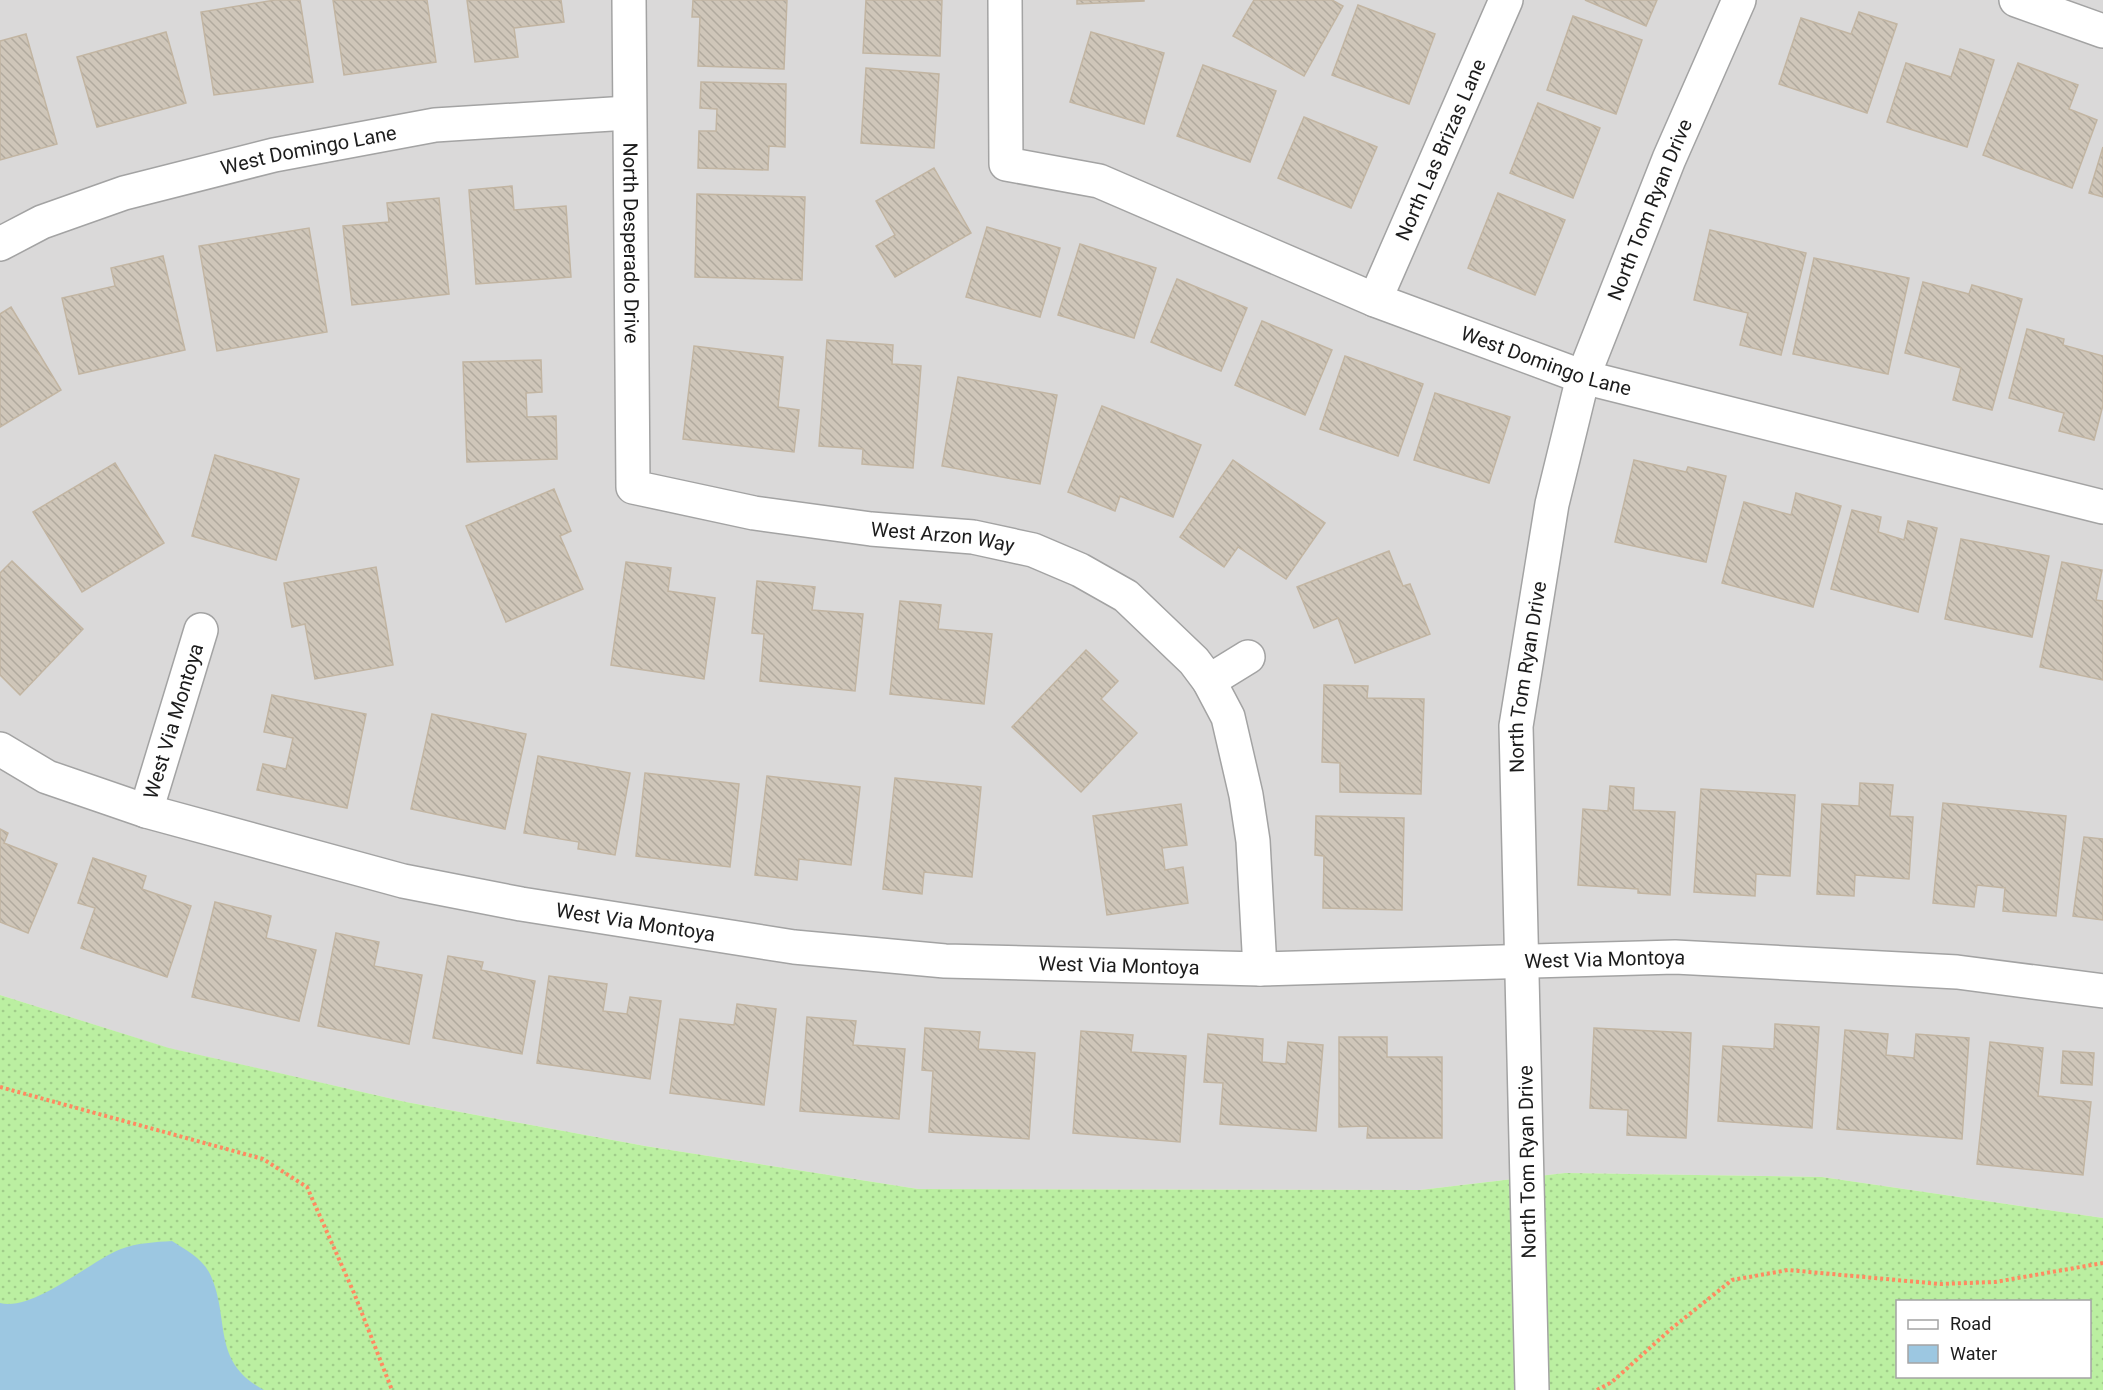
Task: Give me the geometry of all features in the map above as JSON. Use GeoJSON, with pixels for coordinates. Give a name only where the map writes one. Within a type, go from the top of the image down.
{"type":"FeatureCollection","features":[{"type":"Feature","properties":{"kind":"street","name":"North Desperado Drive"},"geometry":{"type":"LineString","coordinates":[[629,0],[628,113],[633,487]]}},
{"type":"Feature","properties":{"kind":"street","name":"West Domingo Lane"},"geometry":{"type":"LineString","coordinates":[[1005,0],[1006,164],[1099,181],[1375,300],[1583,376],[2103,507]]}},
{"type":"Feature","properties":{"kind":"street","name":"North Las Brizas Lane"},"geometry":{"type":"LineString","coordinates":[[1375,300],[1506,0]]}},
{"type":"Feature","properties":{"kind":"street","name":"North Tom Ryan Drive"},"geometry":{"type":"LineString","coordinates":[[1532,1390],[1516,726],[1552,504],[1583,376],[1669,159],[1739,0]]}},
{"type":"Feature","properties":{"kind":"street"},"geometry":{"type":"LineString","coordinates":[[2016,0],[2103,31]]}},
{"type":"Feature","properties":{"kind":"street","name":"West Domingo Lane"},"geometry":{"type":"LineString","coordinates":[[0,244],[42,222],[123,193],[274,155],[435,125],[628,113]]}},
{"type":"Feature","properties":{"kind":"street","name":"West Arzon Way"},"geometry":{"type":"LineString","coordinates":[[633,487],[754,513],[871,529],[973,537],[1033,550],[1080,570],[1126,596],[1194,660],[1209,681],[1228,717],[1246,795],[1253,841],[1260,969]]}},
{"type":"Feature","properties":{"kind":"street","name":"West Via Montoya"},"geometry":{"type":"LineString","coordinates":[[146,812],[201,630]]}},
{"type":"Feature","properties":{"kind":"street"},"geometry":{"type":"LineString","coordinates":[[1209,681],[1248,657]]}},
{"type":"Feature","properties":{"kind":"street","name":"West Via Montoya"},"geometry":{"type":"LineString","coordinates":[[0,749],[47,777],[146,812],[404,881],[521,904],[794,947],[945,961],[1260,969],[1699,958],[1957,972],[2103,991]]}},
{"type":"Feature","properties":{"kind":"path"},"geometry":{"type":"LineString","coordinates":[[0,1087],[263,1159],[307,1187],[354,1293],[392,1390]]}},
{"type":"Feature","properties":{"kind":"path"},"geometry":{"type":"LineString","coordinates":[[1597,1390],[1612,1382],[1672,1328],[1732,1280],[1788,1270],[1951,1284],[1995,1282],[2103,1263]]}},
{"type":"Feature","properties":{"kind":"shaded area"},"geometry":{"type":"Polygon","coordinates":[[[0,0],[2103,0],[2103,1218],[1822,1177],[1565,1173],[1420,1190],[918,1189],[645,1146],[406,1102],[168,1048],[0,995],[0,0]]]}},
{"type":"Feature","properties":{"kind":"green space"},"geometry":{"type":"Polygon","coordinates":[[[0,995],[169,1048],[406,1102],[645,1146],[918,1189],[1420,1190],[1565,1173],[1822,1177],[2103,1218],[2103,1390],[0,1390],[0,995]]]}},
{"type":"Feature","properties":{"kind":"water"},"geometry":{"type":"Polygon","coordinates":[[[172,1241],[207,1268],[216,1291],[229,1352],[236,1366],[247,1379],[264,1390],[0,1390],[0,1303],[13,1304],[45,1293],[121,1249],[140,1244],[172,1241]]]}},
{"type":"Feature","properties":{"kind":"building"},"geometry":{"type":"Polygon","coordinates":[[[275,0],[300,0],[313,82],[214,95],[201,12],[275,0]]]}},
{"type":"Feature","properties":{"kind":"building"},"geometry":{"type":"Polygon","coordinates":[[[333,0],[427,0],[436,62],[344,75],[333,0]]]}},
{"type":"Feature","properties":{"kind":"building"},"geometry":{"type":"Polygon","coordinates":[[[467,0],[561,0],[564,22],[514,28],[518,57],[475,62],[467,0]]]}},
{"type":"Feature","properties":{"kind":"building"},"geometry":{"type":"Polygon","coordinates":[[[693,0],[787,0],[784,69],[698,66],[700,17],[692,17],[693,0]]]}},
{"type":"Feature","properties":{"kind":"building"},"geometry":{"type":"Polygon","coordinates":[[[866,0],[942,0],[940,56],[863,53],[866,0]]]}},
{"type":"Feature","properties":{"kind":"building"},"geometry":{"type":"Polygon","coordinates":[[[1077,0],[1144,0],[1144,1],[1077,4],[1077,0]]]}},
{"type":"Feature","properties":{"kind":"building"},"geometry":{"type":"Polygon","coordinates":[[[1254,0],[1332,0],[1343,6],[1304,76],[1233,36],[1254,0]]]}},
{"type":"Feature","properties":{"kind":"building"},"geometry":{"type":"Polygon","coordinates":[[[1585,0],[1657,0],[1646,26],[1585,0]]]}},
{"type":"Feature","properties":{"kind":"building"},"geometry":{"type":"Polygon","coordinates":[[[1358,5],[1435,34],[1409,104],[1332,75],[1358,5]]]}},
{"type":"Feature","properties":{"kind":"building"},"geometry":{"type":"Polygon","coordinates":[[[1859,12],[1897,24],[1867,113],[1779,84],[1801,18],[1851,34],[1859,12]]]}},
{"type":"Feature","properties":{"kind":"building"},"geometry":{"type":"Polygon","coordinates":[[[1573,16],[1642,40],[1616,114],[1547,90],[1573,16]]]}},
{"type":"Feature","properties":{"kind":"building"},"geometry":{"type":"Polygon","coordinates":[[[166,32],[186,103],[97,127],[77,57],[166,32]]]}},
{"type":"Feature","properties":{"kind":"building"},"geometry":{"type":"Polygon","coordinates":[[[1091,32],[1164,53],[1144,124],[1070,102],[1091,32]]]}},
{"type":"Feature","properties":{"kind":"building"},"geometry":{"type":"Polygon","coordinates":[[[26,34],[57,144],[0,160],[0,41],[26,34]]]}},
{"type":"Feature","properties":{"kind":"building"},"geometry":{"type":"Polygon","coordinates":[[[1960,49],[1994,60],[1967,147],[1887,122],[1906,63],[1951,77],[1960,49]]]}},
{"type":"Feature","properties":{"kind":"building"},"geometry":{"type":"Polygon","coordinates":[[[2018,63],[2078,85],[2069,109],[2097,120],[2072,188],[1983,155],[2018,63]]]}},
{"type":"Feature","properties":{"kind":"building"},"geometry":{"type":"Polygon","coordinates":[[[1203,65],[1276,91],[1250,162],[1177,136],[1203,65]]]}},
{"type":"Feature","properties":{"kind":"building"},"geometry":{"type":"Polygon","coordinates":[[[866,68],[939,74],[934,148],[861,143],[866,68]]]}},
{"type":"Feature","properties":{"kind":"building"},"geometry":{"type":"Polygon","coordinates":[[[701,82],[786,84],[785,147],[769,146],[768,170],[698,168],[699,131],[716,131],[717,109],[700,108],[701,82]]]}},
{"type":"Feature","properties":{"kind":"building"},"geometry":{"type":"Polygon","coordinates":[[[1538,103],[1600,128],[1573,198],[1510,173],[1538,103]]]}},
{"type":"Feature","properties":{"kind":"building"},"geometry":{"type":"Polygon","coordinates":[[[1304,117],[1377,147],[1351,208],[1278,178],[1304,117]]]}},
{"type":"Feature","properties":{"kind":"building"},"geometry":{"type":"Polygon","coordinates":[[[2103,147],[2103,197],[2089,193],[2103,147]]]}},
{"type":"Feature","properties":{"kind":"building"},"geometry":{"type":"Polygon","coordinates":[[[934,168],[971,233],[895,277],[876,246],[895,235],[876,201],[934,168]]]}},
{"type":"Feature","properties":{"kind":"building"},"geometry":{"type":"Polygon","coordinates":[[[512,186],[514,210],[566,206],[571,277],[476,284],[469,190],[512,186]]]}},
{"type":"Feature","properties":{"kind":"building"},"geometry":{"type":"Polygon","coordinates":[[[1498,193],[1565,220],[1535,295],[1468,268],[1498,193]]]}},
{"type":"Feature","properties":{"kind":"building"},"geometry":{"type":"Polygon","coordinates":[[[697,194],[805,197],[802,280],[695,277],[697,194]]]}},
{"type":"Feature","properties":{"kind":"building"},"geometry":{"type":"Polygon","coordinates":[[[439,198],[449,294],[352,305],[343,226],[389,222],[387,203],[439,198]]]}},
{"type":"Feature","properties":{"kind":"building"},"geometry":{"type":"Polygon","coordinates":[[[987,227],[1060,248],[1040,317],[966,297],[987,227]]]}},
{"type":"Feature","properties":{"kind":"building"},"geometry":{"type":"Polygon","coordinates":[[[309,228],[327,332],[217,351],[199,246],[309,228]]]}},
{"type":"Feature","properties":{"kind":"building"},"geometry":{"type":"Polygon","coordinates":[[[1710,230],[1806,253],[1781,355],[1740,345],[1748,313],[1694,300],[1710,230]]]}},
{"type":"Feature","properties":{"kind":"building"},"geometry":{"type":"Polygon","coordinates":[[[1080,244],[1156,268],[1134,338],[1058,315],[1080,244]]]}},
{"type":"Feature","properties":{"kind":"building"},"geometry":{"type":"Polygon","coordinates":[[[163,256],[185,350],[79,374],[62,298],[115,286],[111,268],[163,256]]]}},
{"type":"Feature","properties":{"kind":"building"},"geometry":{"type":"Polygon","coordinates":[[[1814,258],[1909,278],[1888,374],[1793,354],[1814,258]]]}},
{"type":"Feature","properties":{"kind":"building"},"geometry":{"type":"Polygon","coordinates":[[[1177,279],[1247,308],[1221,371],[1151,342],[1177,279]]]}},
{"type":"Feature","properties":{"kind":"building"},"geometry":{"type":"Polygon","coordinates":[[[1923,282],[1969,294],[1972,285],[2022,299],[1992,410],[1953,400],[1961,368],[1905,353],[1923,282]]]}},
{"type":"Feature","properties":{"kind":"building"},"geometry":{"type":"Polygon","coordinates":[[[11,307],[61,390],[0,427],[0,314],[11,307]]]}},
{"type":"Feature","properties":{"kind":"building"},"geometry":{"type":"Polygon","coordinates":[[[1262,321],[1332,350],[1305,415],[1235,385],[1262,321]]]}},
{"type":"Feature","properties":{"kind":"building"},"geometry":{"type":"Polygon","coordinates":[[[2027,329],[2064,339],[2063,345],[2103,356],[2103,405],[2094,440],[2059,431],[2064,413],[2009,398],[2027,329]]]}},
{"type":"Feature","properties":{"kind":"building"},"geometry":{"type":"Polygon","coordinates":[[[827,340],[893,345],[892,364],[921,366],[913,468],[862,464],[863,449],[819,446],[827,340]]]}},
{"type":"Feature","properties":{"kind":"building"},"geometry":{"type":"Polygon","coordinates":[[[694,346],[783,357],[778,407],[799,410],[794,452],[683,439],[694,346]]]}},
{"type":"Feature","properties":{"kind":"building"},"geometry":{"type":"Polygon","coordinates":[[[1345,356],[1423,384],[1398,456],[1320,429],[1345,356]]]}},
{"type":"Feature","properties":{"kind":"building"},"geometry":{"type":"Polygon","coordinates":[[[541,360],[542,392],[526,393],[527,417],[556,416],[557,459],[467,462],[463,362],[541,360]]]}},
{"type":"Feature","properties":{"kind":"building"},"geometry":{"type":"Polygon","coordinates":[[[958,377],[1057,395],[1040,484],[942,466],[958,377]]]}},
{"type":"Feature","properties":{"kind":"building"},"geometry":{"type":"Polygon","coordinates":[[[1435,393],[1510,417],[1489,483],[1414,460],[1435,393]]]}},
{"type":"Feature","properties":{"kind":"building"},"geometry":{"type":"Polygon","coordinates":[[[1102,406],[1201,445],[1173,517],[1120,496],[1115,511],[1068,492],[1102,406]]]}},
{"type":"Feature","properties":{"kind":"building"},"geometry":{"type":"Polygon","coordinates":[[[215,455],[299,479],[276,560],[192,536],[215,455]]]}},
{"type":"Feature","properties":{"kind":"building"},"geometry":{"type":"Polygon","coordinates":[[[1233,460],[1325,523],[1286,579],[1238,547],[1224,567],[1180,537],[1233,460]]]}},
{"type":"Feature","properties":{"kind":"building"},"geometry":{"type":"Polygon","coordinates":[[[1634,460],[1686,472],[1688,467],[1726,476],[1706,562],[1615,542],[1634,460]]]}},
{"type":"Feature","properties":{"kind":"building"},"geometry":{"type":"Polygon","coordinates":[[[115,463],[164,543],[82,592],[33,512],[115,463]]]}},
{"type":"Feature","properties":{"kind":"building"},"geometry":{"type":"Polygon","coordinates":[[[554,489],[571,531],[560,536],[583,589],[506,622],[466,526],[554,489]]]}},
{"type":"Feature","properties":{"kind":"building"},"geometry":{"type":"Polygon","coordinates":[[[1796,493],[1841,506],[1813,607],[1722,583],[1744,502],[1791,515],[1796,493]]]}},
{"type":"Feature","properties":{"kind":"building"},"geometry":{"type":"Polygon","coordinates":[[[1852,510],[1881,517],[1878,532],[1904,540],[1908,521],[1937,528],[1918,612],[1831,589],[1852,510]]]}},
{"type":"Feature","properties":{"kind":"building"},"geometry":{"type":"Polygon","coordinates":[[[1961,539],[2049,556],[2032,637],[1945,619],[1961,539]]]}},
{"type":"Feature","properties":{"kind":"building"},"geometry":{"type":"Polygon","coordinates":[[[1389,551],[1403,586],[1410,584],[1430,634],[1355,663],[1338,618],[1314,628],[1297,587],[1389,551]]]}},
{"type":"Feature","properties":{"kind":"building"},"geometry":{"type":"Polygon","coordinates":[[[12,561],[83,629],[20,695],[0,675],[0,573],[12,561]]]}},
{"type":"Feature","properties":{"kind":"building"},"geometry":{"type":"Polygon","coordinates":[[[626,562],[671,568],[668,591],[715,598],[704,679],[611,665],[626,562]]]}},
{"type":"Feature","properties":{"kind":"building"},"geometry":{"type":"Polygon","coordinates":[[[2062,562],[2102,570],[2096,600],[2103,601],[2103,680],[2040,667],[2062,562]]]}},
{"type":"Feature","properties":{"kind":"building"},"geometry":{"type":"Polygon","coordinates":[[[376,567],[393,665],[315,679],[305,624],[292,627],[284,583],[376,567]]]}},
{"type":"Feature","properties":{"kind":"building"},"geometry":{"type":"Polygon","coordinates":[[[757,581],[815,587],[812,610],[863,614],[855,691],[760,681],[764,634],[752,633],[757,581]]]}},
{"type":"Feature","properties":{"kind":"building"},"geometry":{"type":"Polygon","coordinates":[[[900,601],[941,605],[938,629],[992,634],[984,704],[890,694],[900,601]]]}},
{"type":"Feature","properties":{"kind":"building"},"geometry":{"type":"Polygon","coordinates":[[[1086,650],[1118,681],[1101,699],[1137,733],[1081,792],[1012,727],[1086,650]]]}},
{"type":"Feature","properties":{"kind":"building"},"geometry":{"type":"Polygon","coordinates":[[[1324,685],[1368,686],[1367,698],[1424,699],[1421,794],[1340,792],[1340,763],[1322,762],[1324,685]]]}},
{"type":"Feature","properties":{"kind":"building"},"geometry":{"type":"Polygon","coordinates":[[[272,695],[366,714],[347,808],[257,790],[263,764],[286,769],[293,738],[264,732],[272,695]]]}},
{"type":"Feature","properties":{"kind":"building"},"geometry":{"type":"Polygon","coordinates":[[[432,714],[526,734],[505,829],[411,809],[432,714]]]}},
{"type":"Feature","properties":{"kind":"building"},"geometry":{"type":"Polygon","coordinates":[[[538,756],[630,773],[615,855],[578,849],[579,842],[524,833],[538,756]]]}},
{"type":"Feature","properties":{"kind":"building"},"geometry":{"type":"Polygon","coordinates":[[[645,773],[739,784],[730,867],[636,856],[645,773]]]}},
{"type":"Feature","properties":{"kind":"building"},"geometry":{"type":"Polygon","coordinates":[[[767,776],[860,787],[851,865],[799,859],[797,880],[755,875],[767,776]]]}},
{"type":"Feature","properties":{"kind":"building"},"geometry":{"type":"Polygon","coordinates":[[[895,778],[981,787],[972,877],[924,872],[922,894],[883,889],[895,778]]]}},
{"type":"Feature","properties":{"kind":"building"},"geometry":{"type":"Polygon","coordinates":[[[1860,783],[1893,785],[1890,816],[1913,817],[1909,879],[1855,875],[1854,896],[1817,894],[1822,804],[1859,806],[1860,783]]]}},
{"type":"Feature","properties":{"kind":"building"},"geometry":{"type":"Polygon","coordinates":[[[1610,786],[1634,788],[1633,810],[1675,812],[1670,895],[1638,893],[1638,889],[1578,885],[1583,809],[1608,811],[1610,786]]]}},
{"type":"Feature","properties":{"kind":"building"},"geometry":{"type":"Polygon","coordinates":[[[1701,789],[1795,795],[1790,876],[1756,874],[1755,896],[1694,892],[1701,789]]]}},
{"type":"Feature","properties":{"kind":"building"},"geometry":{"type":"Polygon","coordinates":[[[1943,803],[2066,816],[2056,916],[2003,911],[2005,888],[1977,885],[1974,907],[1933,903],[1943,803]]]}},
{"type":"Feature","properties":{"kind":"building"},"geometry":{"type":"Polygon","coordinates":[[[1181,804],[1187,845],[1162,848],[1165,870],[1183,867],[1188,903],[1107,915],[1093,816],[1181,804]]]}},
{"type":"Feature","properties":{"kind":"building"},"geometry":{"type":"Polygon","coordinates":[[[1316,816],[1404,818],[1402,910],[1323,908],[1324,856],[1315,855],[1316,816]]]}},
{"type":"Feature","properties":{"kind":"building"},"geometry":{"type":"Polygon","coordinates":[[[0,829],[8,833],[4,843],[57,864],[28,933],[0,922],[0,829]]]}},
{"type":"Feature","properties":{"kind":"building"},"geometry":{"type":"Polygon","coordinates":[[[2084,837],[2103,839],[2103,920],[2073,916],[2084,837]]]}},
{"type":"Feature","properties":{"kind":"building"},"geometry":{"type":"Polygon","coordinates":[[[93,858],[146,876],[142,889],[191,906],[167,977],[81,948],[95,908],[78,903],[93,858]]]}},
{"type":"Feature","properties":{"kind":"building"},"geometry":{"type":"Polygon","coordinates":[[[215,902],[271,916],[266,938],[316,950],[299,1021],[192,997],[215,902]]]}},
{"type":"Feature","properties":{"kind":"building"},"geometry":{"type":"Polygon","coordinates":[[[336,933],[379,942],[374,966],[422,975],[409,1044],[318,1026],[336,933]]]}},
{"type":"Feature","properties":{"kind":"building"},"geometry":{"type":"Polygon","coordinates":[[[448,956],[483,962],[481,970],[535,981],[522,1054],[433,1038],[448,956]]]}},
{"type":"Feature","properties":{"kind":"building"},"geometry":{"type":"Polygon","coordinates":[[[549,976],[607,984],[603,1011],[627,1014],[630,997],[661,1001],[650,1079],[537,1063],[549,976]]]}},
{"type":"Feature","properties":{"kind":"building"},"geometry":{"type":"Polygon","coordinates":[[[737,1004],[776,1009],[764,1105],[670,1093],[680,1019],[734,1025],[737,1004]]]}},
{"type":"Feature","properties":{"kind":"building"},"geometry":{"type":"Polygon","coordinates":[[[807,1017],[856,1021],[853,1045],[905,1049],[899,1119],[800,1111],[807,1017]]]}},
{"type":"Feature","properties":{"kind":"building"},"geometry":{"type":"Polygon","coordinates":[[[1775,1024],[1819,1027],[1812,1128],[1718,1121],[1723,1046],[1774,1049],[1775,1024]]]}},
{"type":"Feature","properties":{"kind":"building"},"geometry":{"type":"Polygon","coordinates":[[[925,1028],[980,1032],[978,1049],[1035,1053],[1029,1139],[929,1132],[933,1071],[922,1070],[925,1028]]]}},
{"type":"Feature","properties":{"kind":"building"},"geometry":{"type":"Polygon","coordinates":[[[1594,1028],[1691,1033],[1686,1138],[1627,1135],[1628,1110],[1590,1108],[1594,1028]]]}},
{"type":"Feature","properties":{"kind":"building"},"geometry":{"type":"Polygon","coordinates":[[[1845,1030],[1888,1034],[1886,1055],[1914,1058],[1916,1034],[1969,1038],[1962,1139],[1837,1129],[1845,1030]]]}},
{"type":"Feature","properties":{"kind":"building"},"geometry":{"type":"Polygon","coordinates":[[[1081,1031],[1133,1035],[1131,1052],[1186,1056],[1180,1142],[1073,1133],[1081,1031]]]}},
{"type":"Feature","properties":{"kind":"building"},"geometry":{"type":"Polygon","coordinates":[[[1208,1034],[1263,1039],[1262,1062],[1286,1064],[1288,1042],[1323,1045],[1316,1131],[1220,1124],[1223,1083],[1204,1082],[1208,1034]]]}},
{"type":"Feature","properties":{"kind":"building"},"geometry":{"type":"Polygon","coordinates":[[[1339,1037],[1387,1037],[1387,1057],[1442,1057],[1442,1138],[1367,1138],[1368,1126],[1339,1127],[1339,1037]]]}},
{"type":"Feature","properties":{"kind":"building"},"geometry":{"type":"Polygon","coordinates":[[[1990,1042],[2043,1048],[2038,1096],[2091,1102],[2083,1175],[1977,1164],[1990,1042]]]}},
{"type":"Feature","properties":{"kind":"building"},"geometry":{"type":"Polygon","coordinates":[[[2063,1051],[2094,1053],[2092,1085],[2061,1083],[2063,1051]]]}}]}
